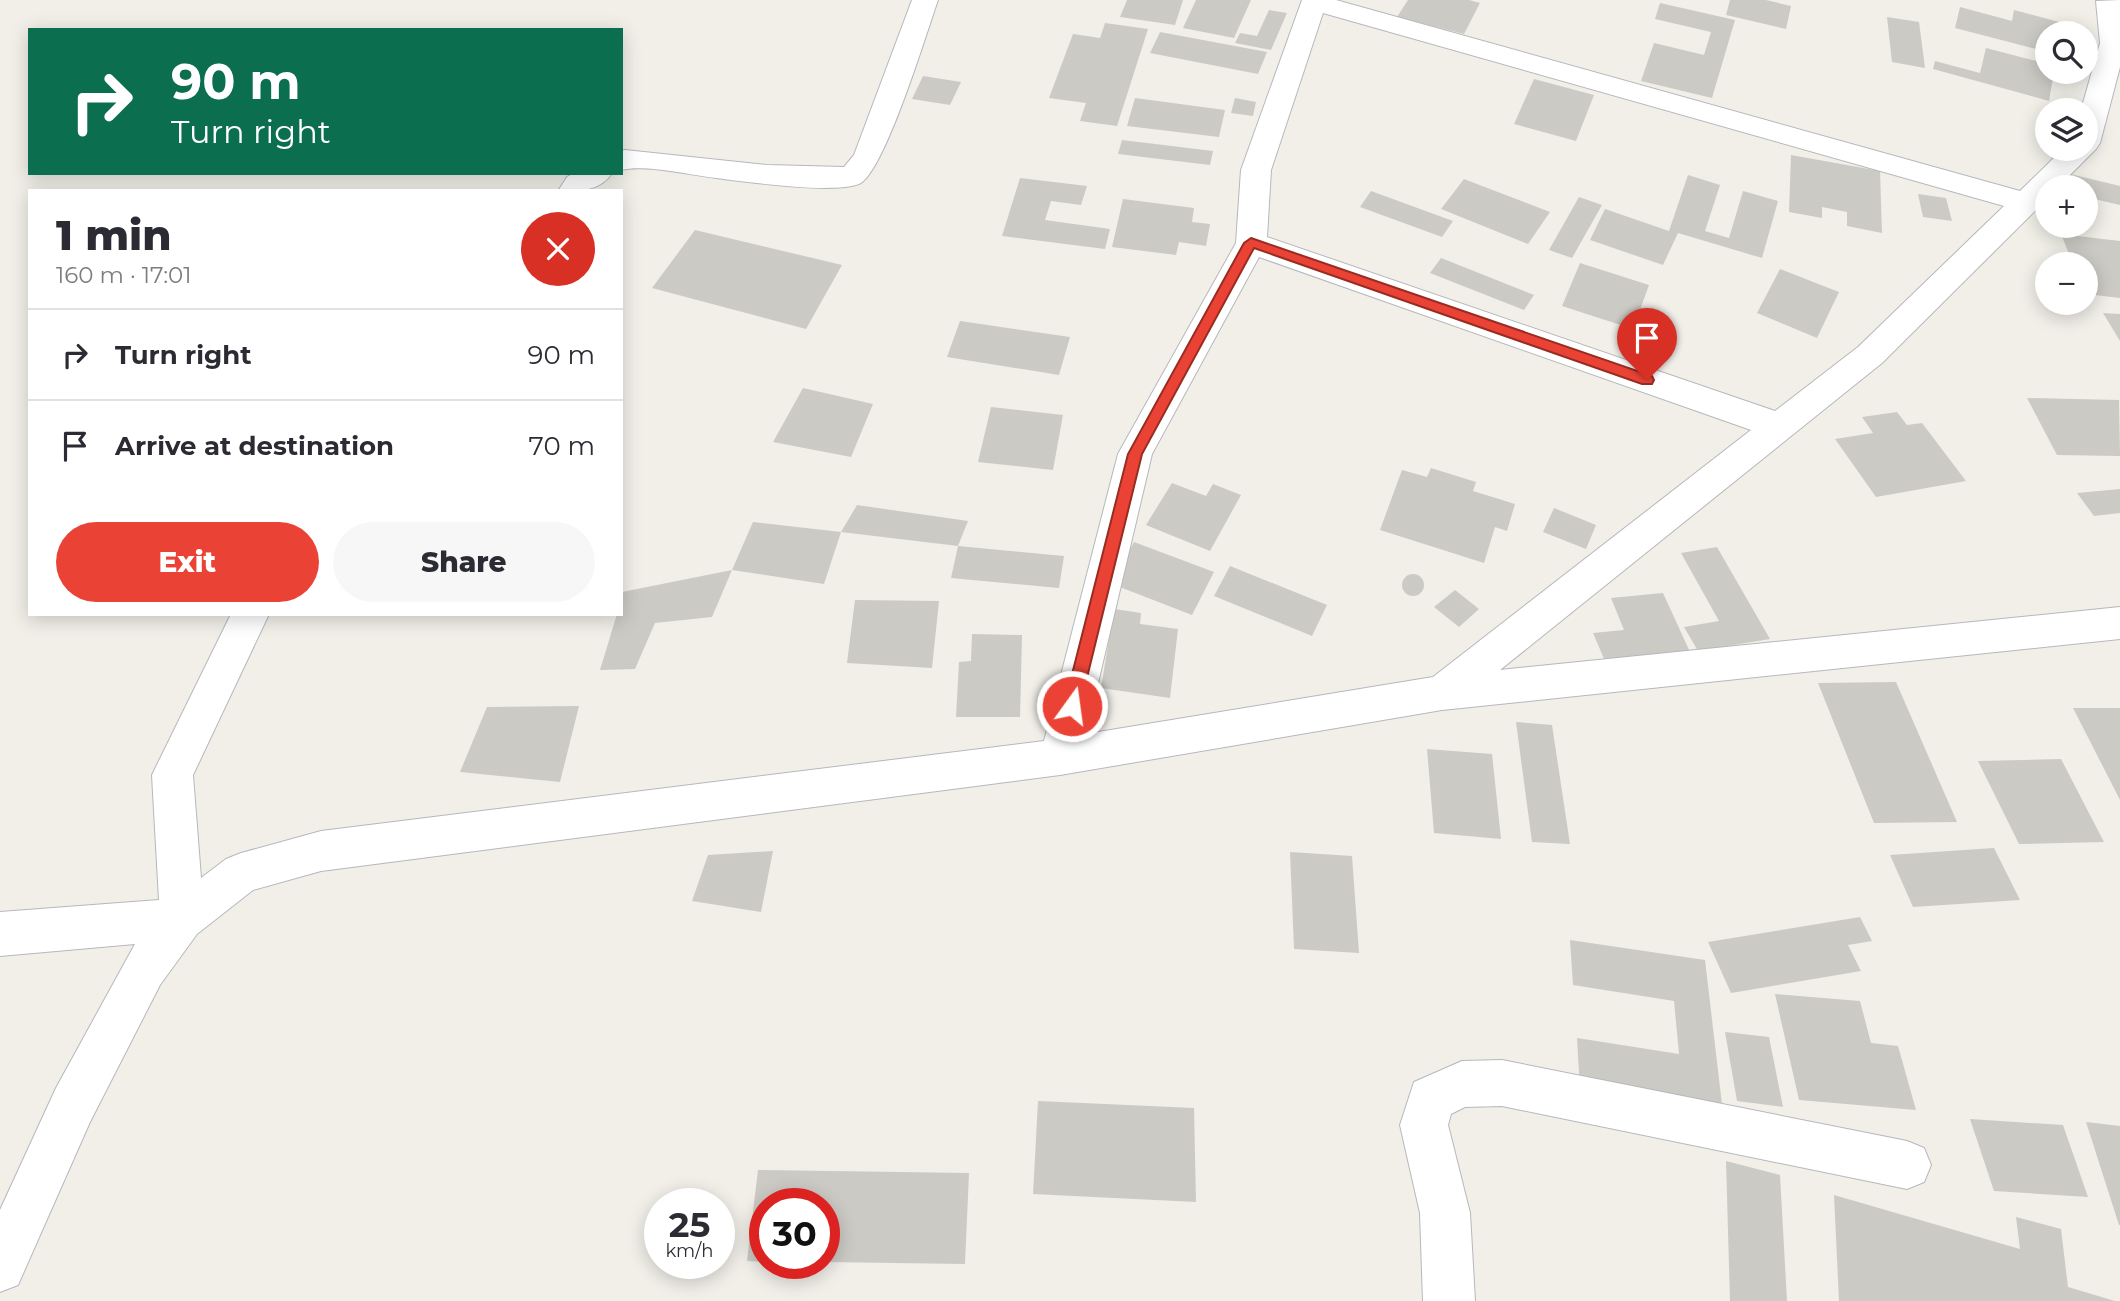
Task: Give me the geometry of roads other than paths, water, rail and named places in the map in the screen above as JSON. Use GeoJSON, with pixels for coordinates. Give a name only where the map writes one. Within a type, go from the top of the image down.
{"type":"FeatureCollection","features":[{"type":"Feature","properties":{"kind":"street"},"geometry":{"type":"LineString","coordinates":[[623,160],[669,161],[820,179],[852,176],[867,157],[925,0]]}},
{"type":"Feature","properties":{"kind":"street"},"geometry":{"type":"LineString","coordinates":[[2098,103],[2116,43],[2108,0]]}},
{"type":"Feature","properties":{"kind":"street"},"geometry":{"type":"LineString","coordinates":[[1060,757],[1135,454],[1251,243],[1256,170],[1315,1],[2025,202]]}},
{"type":"Feature","properties":{"kind":"street"},"geometry":{"type":"LineString","coordinates":[[1442,693],[1870,355],[2068,161]]}},
{"type":"Feature","properties":{"kind":"street"},"geometry":{"type":"LineString","coordinates":[[574,189],[577,184],[594,175]]}},
{"type":"Feature","properties":{"kind":"street"},"geometry":{"type":"LineString","coordinates":[[1251,243],[1779,426]]}},
{"type":"Feature","properties":{"kind":"street"},"geometry":{"type":"LineString","coordinates":[[183,919],[172,775],[249,616]]}},
{"type":"Feature","properties":{"kind":"street"},"geometry":{"type":"LineString","coordinates":[[0,1267],[86,1080],[144,969],[183,919],[242,873],[321,851],[1060,757],[1442,693],[2120,623]]}},
{"type":"Feature","properties":{"kind":"street"},"geometry":{"type":"LineString","coordinates":[[0,934],[183,919]]}},
{"type":"Feature","properties":{"kind":"street"},"geometry":{"type":"LineString","coordinates":[[1449,1301],[1445,1213],[1424,1125],[1431,1099],[1462,1084],[1502,1083],[1908,1165]]}}]}
